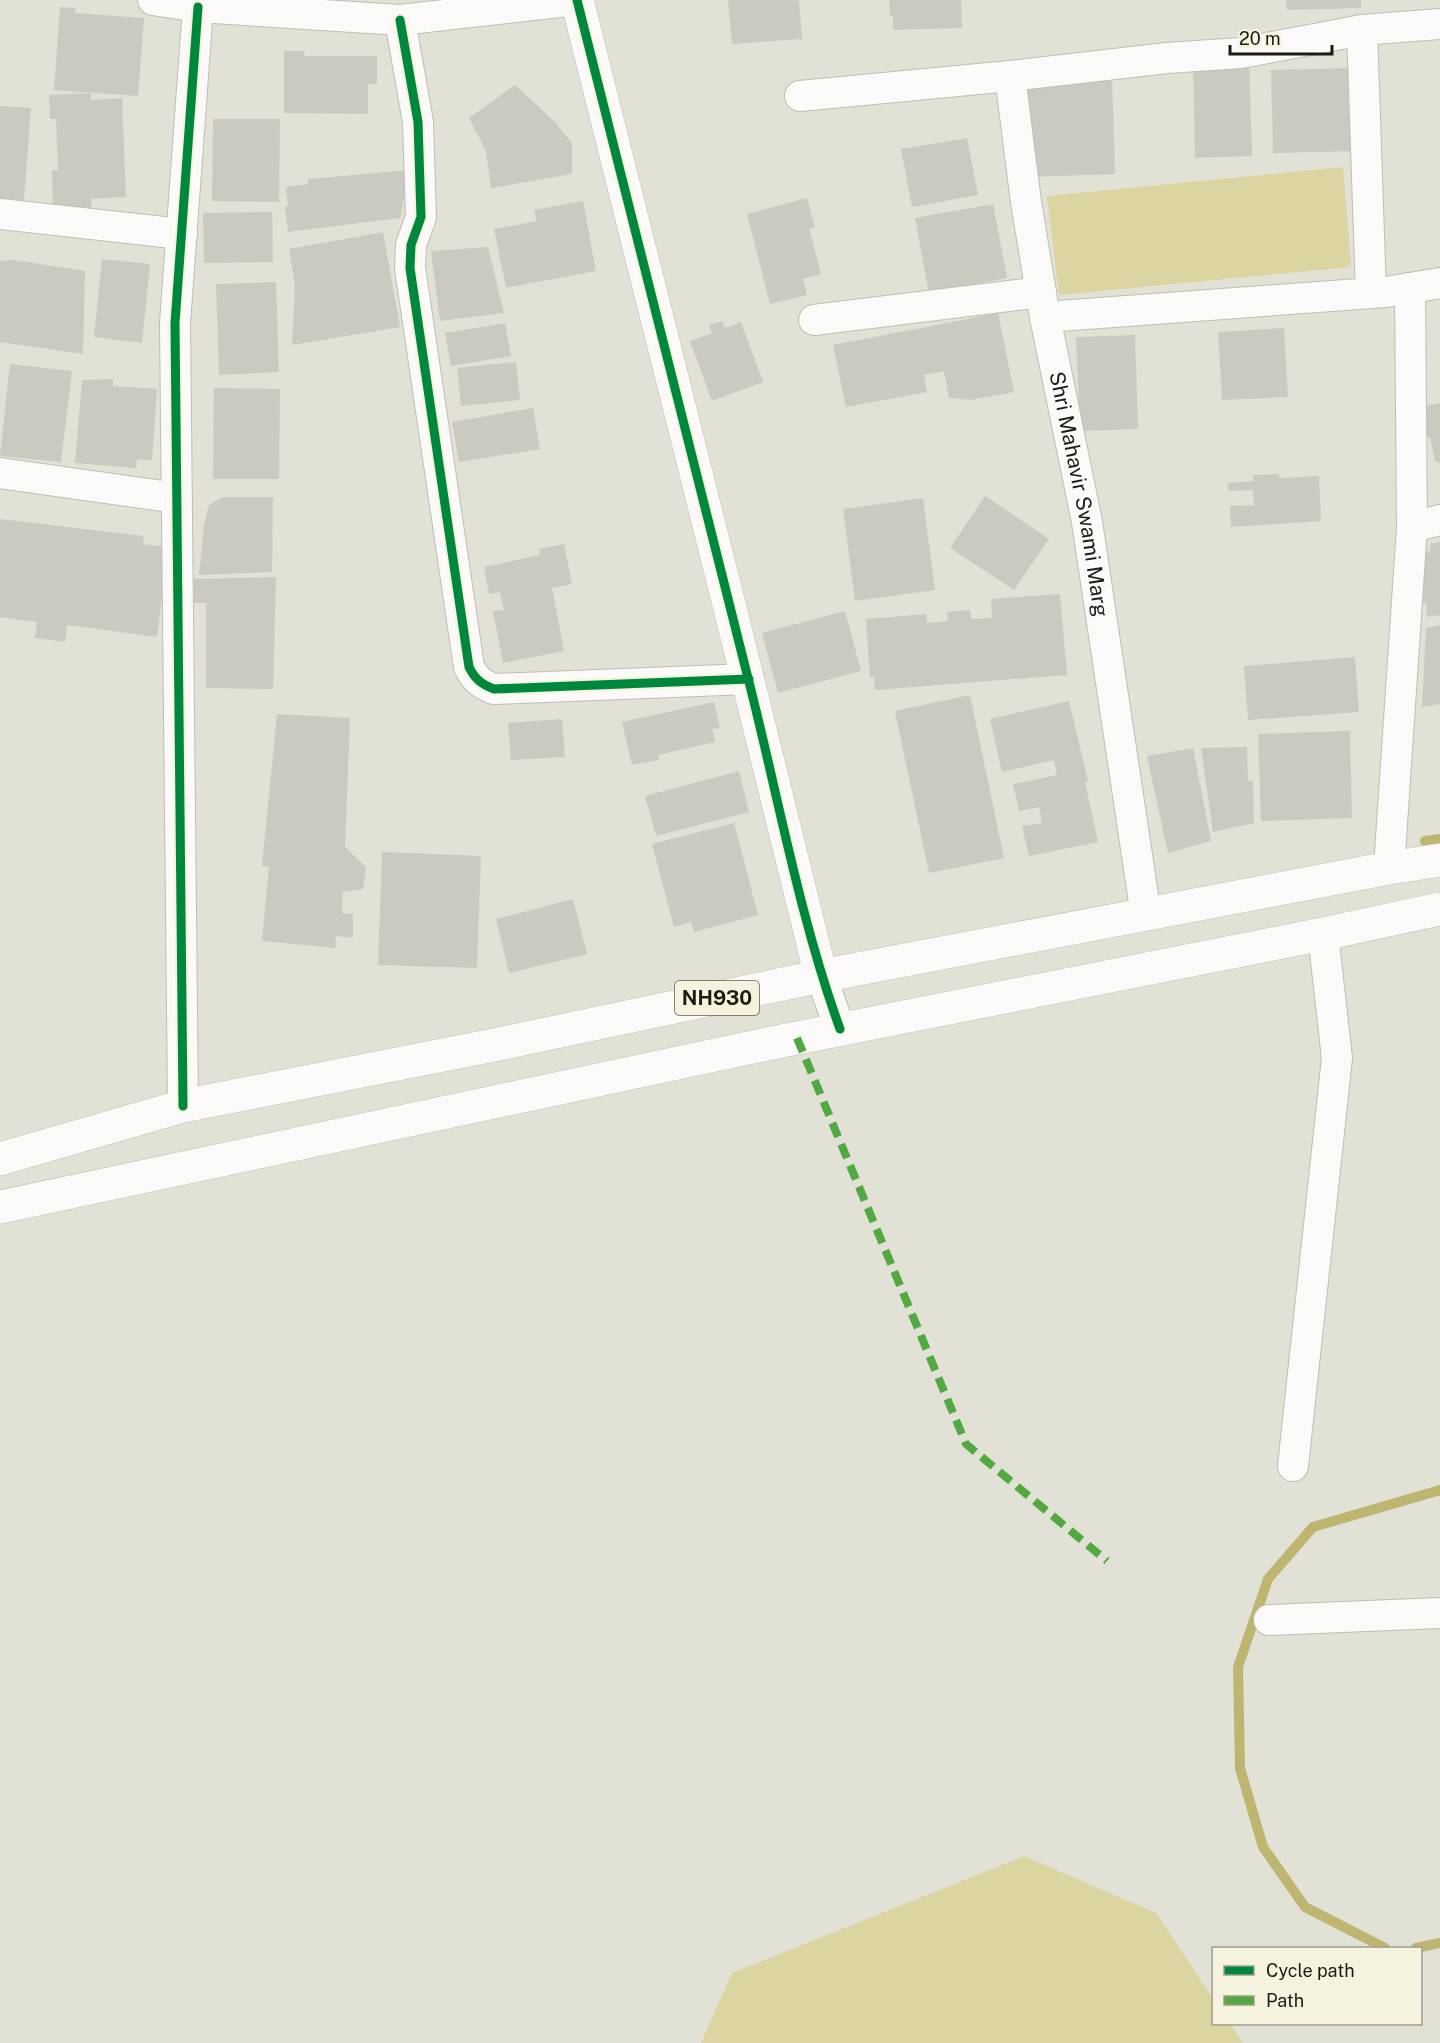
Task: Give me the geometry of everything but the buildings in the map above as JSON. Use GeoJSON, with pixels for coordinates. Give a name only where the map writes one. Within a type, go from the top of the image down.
{"type":"FeatureCollection","features":[{"type":"Feature","properties":{"kind":"main road"},"geometry":{"type":"LineString","coordinates":[[577,0],[749,679],[821,976]]}},
{"type":"Feature","properties":{"kind":"main road","name":"NH930"},"geometry":{"type":"LineString","coordinates":[[0,1159],[183,1106],[494,1045],[821,976],[1440,860]]}},
{"type":"Feature","properties":{"kind":"main road","name":"NH930"},"geometry":{"type":"LineString","coordinates":[[0,1207],[840,1029],[1440,909]]}},
{"type":"Feature","properties":{"kind":"street"},"geometry":{"type":"LineString","coordinates":[[153,0],[198,7],[400,20],[577,0]]}},
{"type":"Feature","properties":{"kind":"street"},"geometry":{"type":"LineString","coordinates":[[183,1106],[175,323],[198,7]]}},
{"type":"Feature","properties":{"kind":"street"},"geometry":{"type":"LineString","coordinates":[[400,20],[418,122],[421,217],[411,245],[410,268],[469,667],[475,678],[483,685],[494,689],[749,679]]}},
{"type":"Feature","properties":{"kind":"street"},"geometry":{"type":"LineString","coordinates":[[800,96],[1167,58],[1241,53],[1362,30],[1440,24]]}},
{"type":"Feature","properties":{"kind":"street"},"geometry":{"type":"LineString","coordinates":[[1362,30],[1371,293]]}},
{"type":"Feature","properties":{"kind":"street","name":"Shri Mahavir Swami Marg"},"geometry":{"type":"LineString","coordinates":[[1010,76],[1026,202],[1043,304],[1087,522],[1146,915]]}},
{"type":"Feature","properties":{"kind":"street"},"geometry":{"type":"LineString","coordinates":[[0,214],[182,234]]}},
{"type":"Feature","properties":{"kind":"street"},"geometry":{"type":"LineString","coordinates":[[814,320],[1043,304],[1371,293],[1440,283]]}},
{"type":"Feature","properties":{"kind":"street"},"geometry":{"type":"LineString","coordinates":[[1389,868],[1426,524],[1410,288]]}},
{"type":"Feature","properties":{"kind":"street"},"geometry":{"type":"LineString","coordinates":[[0,473],[177,498]]}},
{"type":"Feature","properties":{"kind":"street"},"geometry":{"type":"LineString","coordinates":[[1293,1466],[1337,1058],[1323,934]]}},
{"type":"Feature","properties":{"kind":"street"},"geometry":{"type":"LineString","coordinates":[[821,976],[840,1029]]}},
{"type":"Feature","properties":{"kind":"street"},"geometry":{"type":"LineString","coordinates":[[1269,1620],[1440,1613]]}},
{"type":"Feature","properties":{"kind":"shaded area"},"geometry":{"type":"Polygon","coordinates":[[[1343,167],[1351,267],[1059,295],[1047,196],[1343,167]]]}},
{"type":"Feature","properties":{"kind":"shaded area"},"geometry":{"type":"Polygon","coordinates":[[[1024,1856],[1156,1913],[1212,1997],[1212,2025],[1231,2025],[1243,2043],[701,2043],[732,1973],[1024,1856]]]}},
{"type":"Feature","properties":{"kind":"waterway"},"geometry":{"type":"LineString","coordinates":[[1425,841],[1440,839]]}},
{"type":"Feature","properties":{"kind":"waterway"},"geometry":{"type":"LineString","coordinates":[[1383,1947],[1305,1907],[1263,1847],[1240,1768],[1238,1667],[1268,1579],[1313,1527],[1440,1490]]}},
{"type":"Feature","properties":{"kind":"waterway"},"geometry":{"type":"LineString","coordinates":[[1421,1947],[1440,1943]]}},
{"type":"Feature","properties":{"kind":"marked path"},"geometry":{"type":"LineString","coordinates":[[797,1038],[966,1444],[1107,1561]]}},
{"type":"Feature","properties":{"kind":"cycle path"},"geometry":{"type":"LineString","coordinates":[[577,0],[748,678],[801,899],[840,1029]]}},
{"type":"Feature","properties":{"kind":"cycle path"},"geometry":{"type":"LineString","coordinates":[[183,1106],[175,323],[198,7]]}},
{"type":"Feature","properties":{"kind":"cycle path"},"geometry":{"type":"LineString","coordinates":[[400,20],[418,122],[421,217],[411,245],[410,268],[469,667],[479,681],[494,689],[749,679]]}}]}
